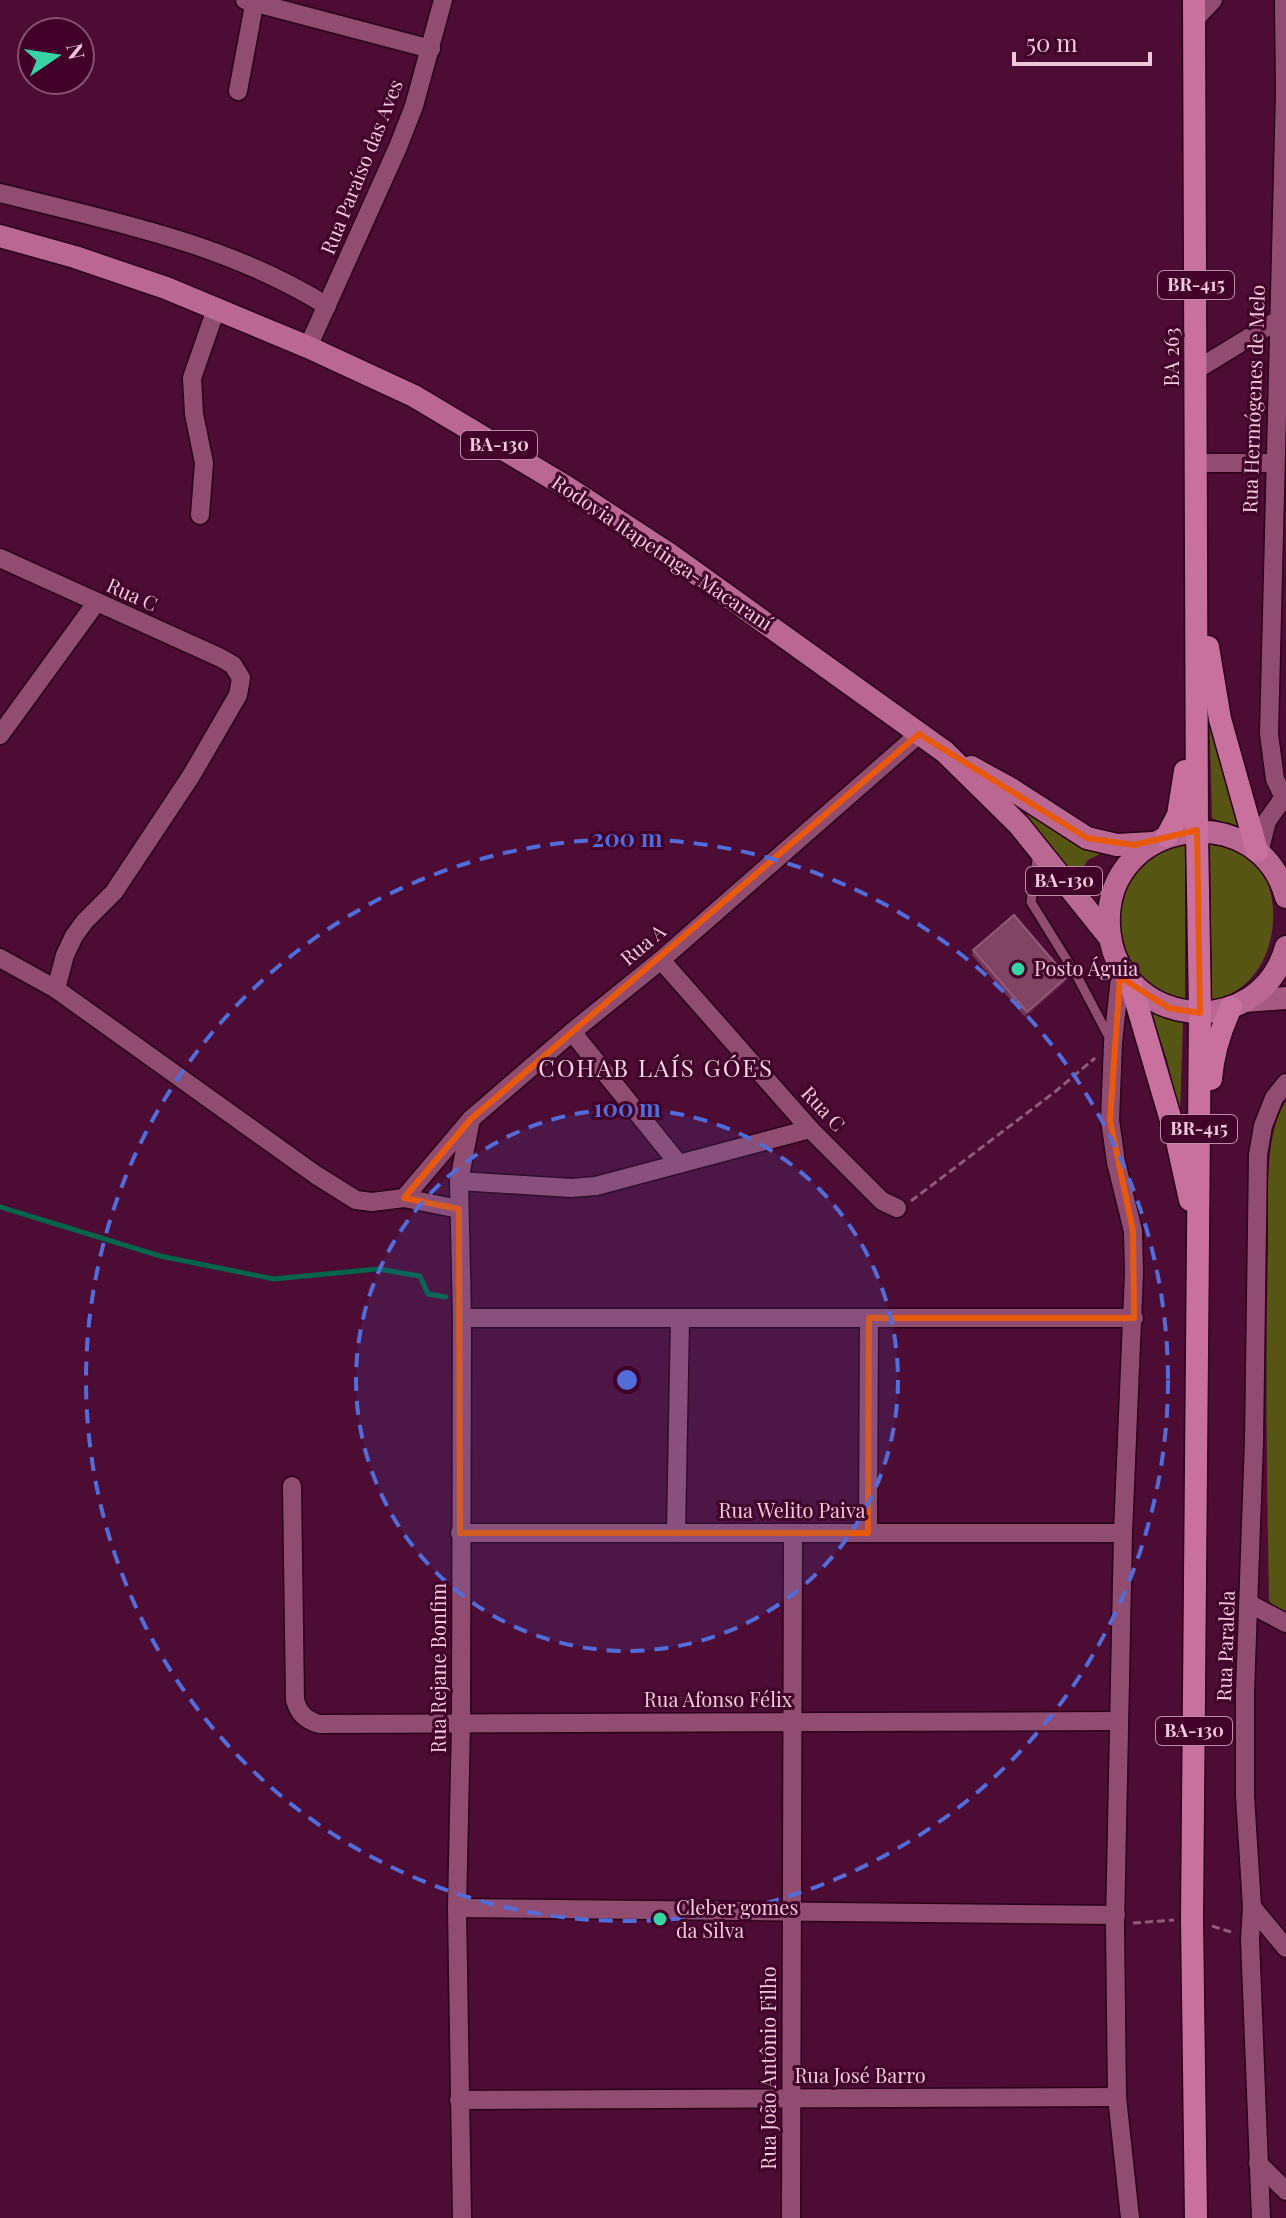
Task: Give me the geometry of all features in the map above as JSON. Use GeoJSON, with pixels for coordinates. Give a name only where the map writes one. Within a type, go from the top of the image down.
{"type":"FeatureCollection","features":[{"type":"Feature","properties":{"kind":"highway","name":"BA 263"},"geometry":{"type":"LineString","coordinates":[[1195,10],[1197,570]]}},
{"type":"Feature","properties":{"kind":"highway","name":"BR-415"},"geometry":{"type":"LineString","coordinates":[[1197,570],[1199,1244]]}},
{"type":"Feature","properties":{"kind":"highway"},"geometry":{"type":"LineString","coordinates":[[1160,840],[1178,815],[1185,777],[1197,570]]}},
{"type":"Feature","properties":{"kind":"highway"},"geometry":{"type":"LineString","coordinates":[[1197,570],[1220,719],[1261,856]]}},
{"type":"Feature","properties":{"kind":"highway"},"geometry":{"type":"LineString","coordinates":[[1125,974],[1177,1141],[1199,1244]]}},
{"type":"Feature","properties":{"kind":"highway"},"geometry":{"type":"LineString","coordinates":[[1199,1244],[1212,1061],[1221,1028],[1238,1004]]}},
{"type":"Feature","properties":{"kind":"highway","name":"BA-130"},"geometry":{"type":"LineString","coordinates":[[1196,2218],[1192,1919],[1199,1244]]}},
{"type":"Feature","properties":{"kind":"main road","name":"Rodovia Itapetinga-Macaraní"},"geometry":{"type":"LineString","coordinates":[[0,236],[75,257],[216,309],[414,396],[565,486],[669,554],[945,752],[1019,825],[1039,850]]}},
{"type":"Feature","properties":{"kind":"main road"},"geometry":{"type":"LineString","coordinates":[[945,752],[1011,789],[1087,838],[1117,845],[1160,840],[1197,830],[1229,835],[1261,856],[1285,893]]}},
{"type":"Feature","properties":{"kind":"main road"},"geometry":{"type":"LineString","coordinates":[[1160,840],[1129,863],[1113,891],[1108,922],[1110,938],[1125,974],[1141,992],[1169,1008],[1200,1013],[1286,998]]}},
{"type":"Feature","properties":{"kind":"main road","name":"BA-130"},"geometry":{"type":"LineString","coordinates":[[1039,850],[1110,938]]}},
{"type":"Feature","properties":{"kind":"main road"},"geometry":{"type":"LineString","coordinates":[[1238,1004],[1269,980],[1286,947]]}},
{"type":"Feature","properties":{"kind":"street","name":"Rua Paraíso das Aves"},"geometry":{"type":"LineString","coordinates":[[308,347],[414,106],[443,0]]}},
{"type":"Feature","properties":{"kind":"street"},"geometry":{"type":"LineString","coordinates":[[1195,10],[1213,0]]}},
{"type":"Feature","properties":{"kind":"street","name":"Rua Hermógenes de Melo"},"geometry":{"type":"LineString","coordinates":[[1284,0],[1286,93],[1282,319],[1274,463],[1269,734],[1271,762],[1285,801]]}},
{"type":"Feature","properties":{"kind":"street"},"geometry":{"type":"LineString","coordinates":[[238,91],[251,1],[431,49]]}},
{"type":"Feature","properties":{"kind":"street"},"geometry":{"type":"LineString","coordinates":[[0,193],[197,246],[281,279],[327,306]]}},
{"type":"Feature","properties":{"kind":"street"},"geometry":{"type":"LineString","coordinates":[[200,515],[204,463],[194,414],[192,378],[216,309]]}},
{"type":"Feature","properties":{"kind":"street"},"geometry":{"type":"LineString","coordinates":[[1196,370],[1282,319]]}},
{"type":"Feature","properties":{"kind":"street"},"geometry":{"type":"LineString","coordinates":[[1196,463],[1274,463]]}},
{"type":"Feature","properties":{"kind":"street","name":"Rua C"},"geometry":{"type":"LineString","coordinates":[[0,558],[221,658],[233,665],[241,678],[238,695],[151,837],[114,892],[74,936],[65,955],[56,989]]}},
{"type":"Feature","properties":{"kind":"street"},"geometry":{"type":"LineString","coordinates":[[0,735],[96,603]]}},
{"type":"Feature","properties":{"kind":"street","name":"Rua A"},"geometry":{"type":"LineString","coordinates":[[404,1198],[471,1119],[661,960],[919,734]]}},
{"type":"Feature","properties":{"kind":"street"},"geometry":{"type":"LineString","coordinates":[[1261,856],[1275,833],[1285,801]]}},
{"type":"Feature","properties":{"kind":"street"},"geometry":{"type":"LineString","coordinates":[[0,958],[56,989],[341,1192],[356,1200],[372,1202],[404,1198],[459,1209]]}},
{"type":"Feature","properties":{"kind":"street","name":"Rua C"},"geometry":{"type":"LineString","coordinates":[[661,960],[810,1129],[882,1201],[897,1208]]}},
{"type":"Feature","properties":{"kind":"street"},"geometry":{"type":"LineString","coordinates":[[1125,974],[1113,1043],[1111,1140],[1133,1231],[1134,1318],[1123,1533],[1115,1920],[1117,2097],[1130,2218]]}},
{"type":"Feature","properties":{"kind":"street"},"geometry":{"type":"LineString","coordinates":[[572,1032],[678,1163]]}},
{"type":"Feature","properties":{"kind":"street","name":"Rua Paralela"},"geometry":{"type":"LineString","coordinates":[[1261,2218],[1250,1939],[1252,1907],[1245,1796],[1245,1692],[1250,1604],[1258,1155],[1263,1126],[1274,1098],[1286,1083]]}},
{"type":"Feature","properties":{"kind":"street","name":"Rua Rejane Bonfim"},"geometry":{"type":"LineString","coordinates":[[462,2218],[457,1908],[461,1724],[462,1318],[459,1181],[471,1119]]}},
{"type":"Feature","properties":{"kind":"street"},"geometry":{"type":"LineString","coordinates":[[459,1181],[571,1188],[596,1186],[810,1129]]}},
{"type":"Feature","properties":{"kind":"street"},"geometry":{"type":"LineString","coordinates":[[462,1318],[1134,1318]]}},
{"type":"Feature","properties":{"kind":"street"},"geometry":{"type":"LineString","coordinates":[[676,1533],[680,1318]]}},
{"type":"Feature","properties":{"kind":"street"},"geometry":{"type":"LineString","coordinates":[[868,1533],[869,1318]]}},
{"type":"Feature","properties":{"kind":"street","name":"Rua Afonso Félix"},"geometry":{"type":"LineString","coordinates":[[292,1486],[295,1700],[299,1711],[319,1724],[1118,1721]]}},
{"type":"Feature","properties":{"kind":"street","name":"Rua Welito Paiva"},"geometry":{"type":"LineString","coordinates":[[460,1533],[1123,1533]]}},
{"type":"Feature","properties":{"kind":"street","name":"Rua João Antônio Filho"},"geometry":{"type":"LineString","coordinates":[[791,2218],[793,1533]]}},
{"type":"Feature","properties":{"kind":"street"},"geometry":{"type":"LineString","coordinates":[[1250,1604],[1286,1623]]}},
{"type":"Feature","properties":{"kind":"street"},"geometry":{"type":"LineString","coordinates":[[1252,1907],[1283,1941]]}},
{"type":"Feature","properties":{"kind":"street"},"geometry":{"type":"LineString","coordinates":[[457,1908],[792,1911],[1115,1920]]}},
{"type":"Feature","properties":{"kind":"street","name":"Rua José Barro"},"geometry":{"type":"LineString","coordinates":[[459,2100],[1117,2097]]}},
{"type":"Feature","properties":{"kind":"street"},"geometry":{"type":"LineString","coordinates":[[1258,2163],[1286,2191]]}},
{"type":"Feature","properties":{"kind":"lane"},"geometry":{"type":"LineString","coordinates":[[1039,850],[1031,902],[1078,978],[1113,1043]]}},
{"type":"Feature","properties":{"kind":"path"},"geometry":{"type":"LineString","coordinates":[[897,1208],[909,1203],[1043,1101],[1113,1043]]}},
{"type":"Feature","properties":{"kind":"path"},"geometry":{"type":"LineString","coordinates":[[1115,1920],[1192,1919],[1250,1939]]}},
{"type":"Feature","properties":{"kind":"highlighted area"},"geometry":{"type":"Polygon","coordinates":[[[919,734],[1087,838],[1134,845],[1197,830],[1200,1013],[1169,1008],[1120,977],[1110,1120],[1133,1231],[1134,1318],[869,1318],[868,1533],[460,1533],[459,1209],[404,1198],[471,1119],[919,734]]]}},
{"type":"Feature","properties":{"kind":"shaded area"},"geometry":{"type":"Polygon","coordinates":[[[1209,707],[1242,831],[1212,818],[1209,707]]]}},
{"type":"Feature","properties":{"kind":"shaded area"},"geometry":{"type":"Polygon","coordinates":[[[1010,793],[1104,852],[1088,860],[1073,883],[1003,800],[1010,793]]]}},
{"type":"Feature","properties":{"kind":"shaded area"},"geometry":{"type":"Polygon","coordinates":[[[1185,838],[1185,1003],[1167,997],[1140,975],[1130,960],[1121,926],[1126,890],[1140,865],[1155,852],[1185,838]]]}},
{"type":"Feature","properties":{"kind":"shaded area"},"geometry":{"type":"Polygon","coordinates":[[[1210,839],[1240,853],[1260,869],[1271,894],[1273,914],[1267,952],[1258,969],[1231,994],[1212,1000],[1210,839]]]}},
{"type":"Feature","properties":{"kind":"shaded area"},"geometry":{"type":"Polygon","coordinates":[[[1149,1005],[1183,1022],[1180,1116],[1167,1060],[1149,1005]]]}},
{"type":"Feature","properties":{"kind":"shaded area"},"geometry":{"type":"Polygon","coordinates":[[[1286,1101],[1286,1625],[1278,1621],[1269,1600],[1266,1382],[1268,1174],[1273,1134],[1286,1101]]]}},
{"type":"Feature","properties":{"kind":"building","name":"Posto Águia"},"geometry":{"type":"Polygon","coordinates":[[[1014,915],[1067,977],[1027,1012],[973,950],[1014,915]]]}},
{"type":"Feature","properties":{"kind":"waterway"},"geometry":{"type":"LineString","coordinates":[[0,1207],[160,1256],[274,1279],[378,1269],[420,1276],[428,1294],[446,1297]]}},
{"type":"Feature","properties":{"kind":"place","name":"Posto Águia"},"geometry":{"type":"Point","coordinates":[1018,969]}},
{"type":"Feature","properties":{"kind":"place","name":"Cleber gomes da Silva"},"geometry":{"type":"Point","coordinates":[660,1919]}},
{"type":"Feature","properties":{"kind":"district","name":"COHAB LAÍS GÓES"},"geometry":{"type":"Point","coordinates":[656,1069]}}]}
